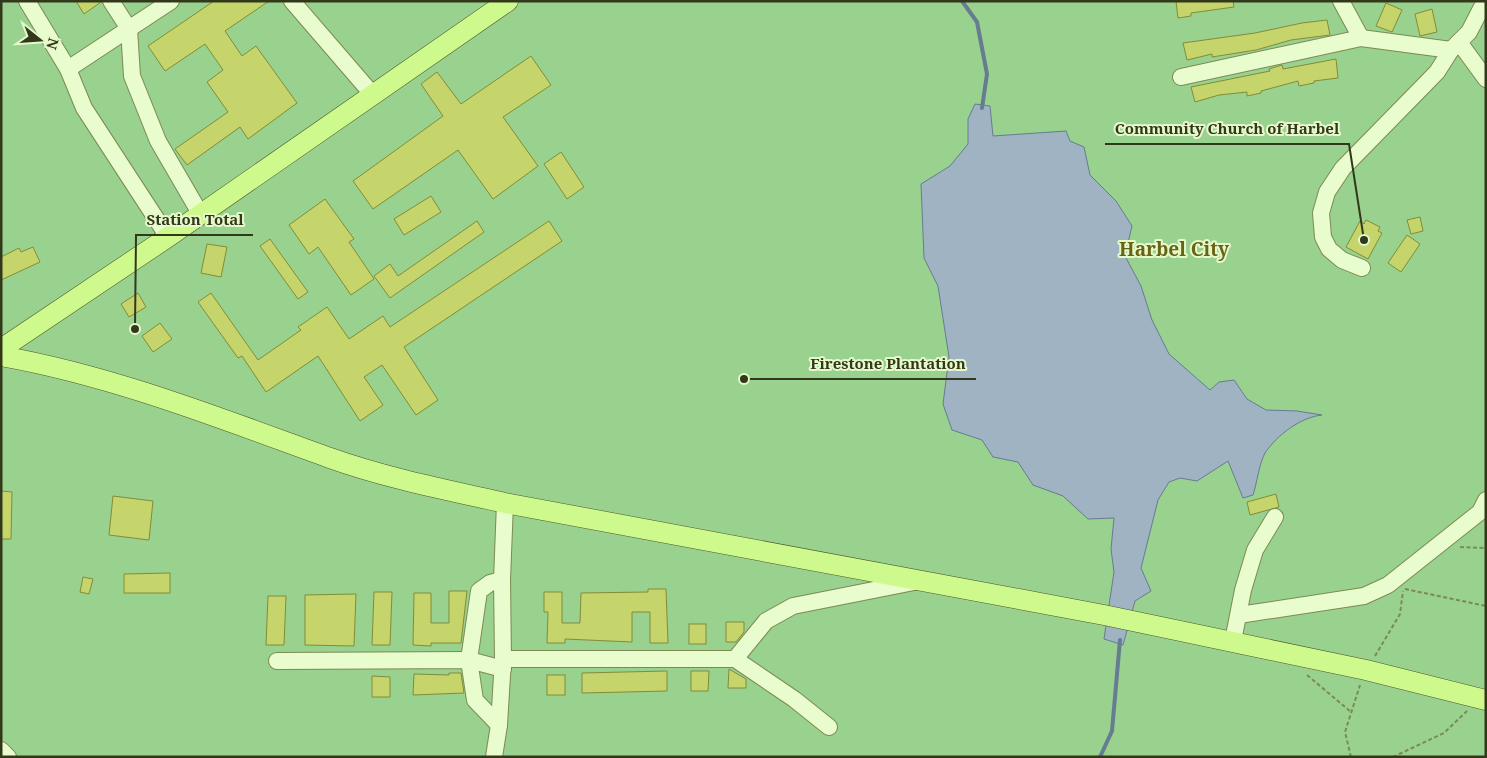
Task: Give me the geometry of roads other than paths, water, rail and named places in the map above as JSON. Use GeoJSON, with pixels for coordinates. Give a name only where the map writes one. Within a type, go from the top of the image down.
{"type":"FeatureCollection","features":[{"type":"Feature","properties":{"kind":"main road"},"geometry":{"type":"LineString","coordinates":[[1,349],[201,215],[508,1]]}},
{"type":"Feature","properties":{"kind":"main road"},"geometry":{"type":"LineString","coordinates":[[34,328],[32,345],[36,356],[57,366]]}},
{"type":"Feature","properties":{"kind":"main road"},"geometry":{"type":"LineString","coordinates":[[1,356],[57,366],[266,433],[331,458],[421,484],[506,503],[924,580],[1104,615],[1129,622],[1233,641],[1366,670],[1483,700]]}},
{"type":"Feature","properties":{"kind":"street"},"geometry":{"type":"LineString","coordinates":[[27,1],[68,70],[84,108],[168,237]]}},
{"type":"Feature","properties":{"kind":"street"},"geometry":{"type":"LineString","coordinates":[[111,1],[129,29],[132,76],[158,141],[201,215]]}},
{"type":"Feature","properties":{"kind":"street"},"geometry":{"type":"LineString","coordinates":[[68,70],[170,1]]}},
{"type":"Feature","properties":{"kind":"street"},"geometry":{"type":"LineString","coordinates":[[292,1],[373,95]]}},
{"type":"Feature","properties":{"kind":"street"},"geometry":{"type":"LineString","coordinates":[[1341,1],[1360,38]]}},
{"type":"Feature","properties":{"kind":"street"},"geometry":{"type":"LineString","coordinates":[[1362,268],[1342,260],[1329,249],[1323,237],[1321,213],[1327,192],[1343,168],[1436,72],[1455,46],[1469,32],[1485,1]]}},
{"type":"Feature","properties":{"kind":"street"},"geometry":{"type":"LineString","coordinates":[[1181,77],[1360,38],[1455,46],[1486,79]]}},
{"type":"Feature","properties":{"kind":"street"},"geometry":{"type":"LineString","coordinates":[[1239,615],[1364,596],[1396,587],[1438,546],[1480,512],[1486,500]]}},
{"type":"Feature","properties":{"kind":"street"},"geometry":{"type":"LineString","coordinates":[[494,757],[499,725],[503,664],[502,580],[506,503]]}},
{"type":"Feature","properties":{"kind":"street"},"geometry":{"type":"LineString","coordinates":[[1233,641],[1243,590],[1255,550],[1275,517]]}},
{"type":"Feature","properties":{"kind":"street"},"geometry":{"type":"LineString","coordinates":[[499,725],[475,700],[469,660],[479,591],[490,583],[502,580]]}},
{"type":"Feature","properties":{"kind":"street"},"geometry":{"type":"LineString","coordinates":[[735,659],[766,621],[793,606],[924,580]]}},
{"type":"Feature","properties":{"kind":"street"},"geometry":{"type":"LineString","coordinates":[[277,661],[469,660],[503,664],[735,659],[794,699],[829,727]]}},
{"type":"Feature","properties":{"kind":"street"},"geometry":{"type":"LineString","coordinates":[[1,750],[8,757]]}},
{"type":"Feature","properties":{"kind":"water"},"geometry":{"type":"Polygon","coordinates":[[[975,104],[990,106],[993,136],[1066,131],[1070,141],[1084,147],[1090,175],[1116,201],[1132,226],[1125,256],[1141,286],[1152,320],[1169,354],[1210,390],[1219,382],[1234,380],[1247,399],[1266,410],[1297,411],[1322,415],[1314,416],[1298,423],[1270,446],[1261,463],[1253,495],[1243,498],[1228,461],[1197,481],[1180,478],[1169,482],[1158,500],[1141,568],[1151,591],[1135,601],[1123,645],[1104,639],[1114,572],[1111,549],[1114,518],[1088,519],[1063,496],[1033,485],[1018,462],[993,457],[982,440],[952,430],[943,404],[949,357],[938,286],[924,258],[921,184],[950,166],[968,144],[968,119],[975,104]]]}},
{"type":"Feature","properties":{"kind":"waterway"},"geometry":{"type":"LineString","coordinates":[[962,1],[977,22],[987,74],[982,108]]}},
{"type":"Feature","properties":{"kind":"waterway"},"geometry":{"type":"LineString","coordinates":[[1100,757],[1112,731],[1120,640]]}},
{"type":"Feature","properties":{"kind":"place","name":"Community Church of Harbel"},"geometry":{"type":"Point","coordinates":[1364,240]}},
{"type":"Feature","properties":{"kind":"place","name":"Station Total"},"geometry":{"type":"Point","coordinates":[135,329]}},
{"type":"Feature","properties":{"kind":"place","name":"Firestone Plantation"},"geometry":{"type":"Point","coordinates":[744,379]}},
{"type":"Feature","properties":{"kind":"district","name":"Harbel City"},"geometry":{"type":"Point","coordinates":[1174,249]}}]}
